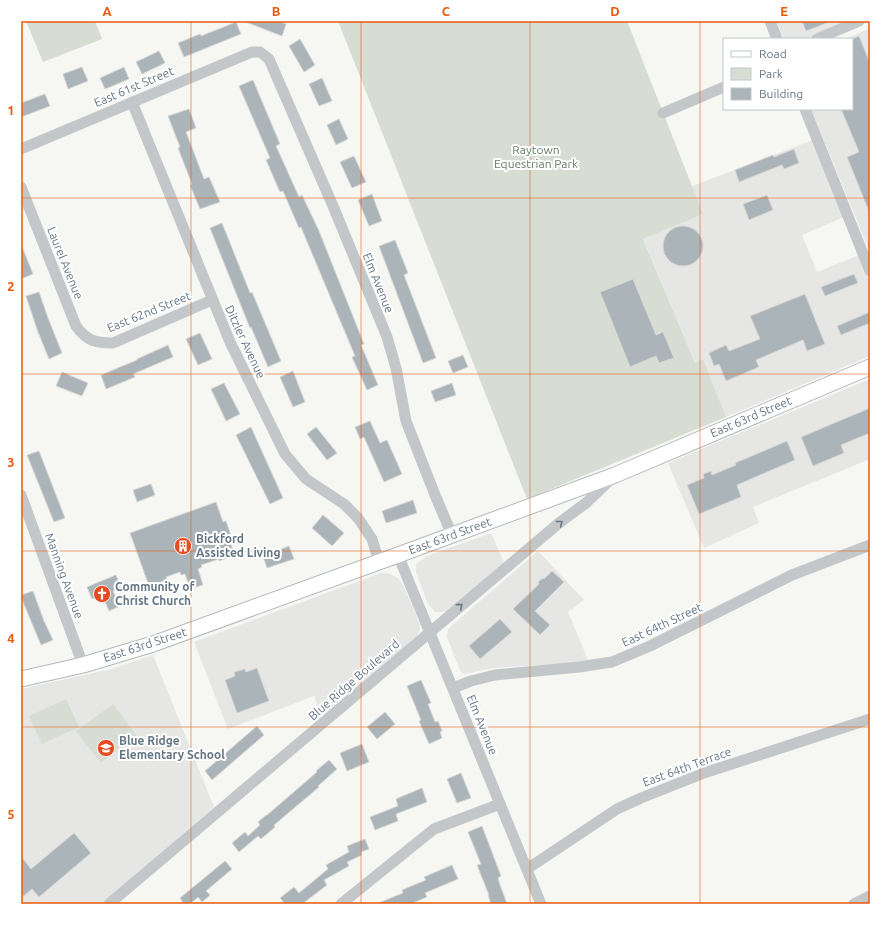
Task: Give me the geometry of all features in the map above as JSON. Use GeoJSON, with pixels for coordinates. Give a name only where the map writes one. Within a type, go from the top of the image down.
{"type":"FeatureCollection","features":[{"type":"Feature","properties":{"kind":"main road","name":"East 63rd Street"},"geometry":{"type":"LineString","coordinates":[[21,679],[83,665],[153,644],[398,555],[614,475],[870,366]]}},
{"type":"Feature","properties":{"kind":"street"},"geometry":{"type":"LineString","coordinates":[[770,21],[777,38]]}},
{"type":"Feature","properties":{"kind":"street"},"geometry":{"type":"LineString","coordinates":[[819,38],[859,21]]}},
{"type":"Feature","properties":{"kind":"street","name":"East 61st Street"},"geometry":{"type":"LineString","coordinates":[[21,149],[252,52],[256,52]]}},
{"type":"Feature","properties":{"kind":"street","name":"Elm Avenue"},"geometry":{"type":"LineString","coordinates":[[256,52],[260,52],[269,59],[333,206],[387,337],[396,368],[406,421],[452,535]]}},
{"type":"Feature","properties":{"kind":"street"},"geometry":{"type":"LineString","coordinates":[[663,113],[723,87]]}},
{"type":"Feature","properties":{"kind":"street","name":"Ditzler Avenue"},"geometry":{"type":"LineString","coordinates":[[132,102],[230,342],[285,454],[306,479],[344,504],[358,518],[372,539],[379,562]]}},
{"type":"Feature","properties":{"kind":"street"},"geometry":{"type":"LineString","coordinates":[[805,110],[870,271]]}},
{"type":"Feature","properties":{"kind":"street","name":"Laurel Avenue"},"geometry":{"type":"LineString","coordinates":[[21,187],[76,326],[83,335],[95,342]]}},
{"type":"Feature","properties":{"kind":"street","name":"East 62nd Street"},"geometry":{"type":"LineString","coordinates":[[95,342],[113,343],[212,300]]}},
{"type":"Feature","properties":{"kind":"street","name":"Blue Ridge Boulevard"},"geometry":{"type":"LineString","coordinates":[[109,904],[430,631],[559,523],[586,503],[614,475]]}},
{"type":"Feature","properties":{"kind":"street","name":"Manning Avenue"},"geometry":{"type":"LineString","coordinates":[[21,495],[83,665]]}},
{"type":"Feature","properties":{"kind":"street","name":"East 64th Street"},"geometry":{"type":"LineString","coordinates":[[453,688],[495,675],[579,667],[612,662],[656,643],[792,575],[870,545]]}},
{"type":"Feature","properties":{"kind":"street","name":"Elm Avenue"},"geometry":{"type":"LineString","coordinates":[[398,555],[541,904]]}},
{"type":"Feature","properties":{"kind":"street","name":"East 64th Terrace"},"geometry":{"type":"LineString","coordinates":[[527,869],[617,810],[641,798],[704,773],[870,719]]}},
{"type":"Feature","properties":{"kind":"street"},"geometry":{"type":"LineString","coordinates":[[341,904],[434,830],[500,804]]}},
{"type":"Feature","properties":{"kind":"street"},"geometry":{"type":"LineString","coordinates":[[854,904],[870,896]]}},
{"type":"Feature","properties":{"kind":"shaded area"},"geometry":{"type":"Polygon","coordinates":[[[776,21],[848,21],[842,26],[812,38],[784,38],[776,21]]]}},
{"type":"Feature","properties":{"kind":"shaded area"},"geometry":{"type":"Polygon","coordinates":[[[870,28],[870,252],[811,110],[853,110],[853,38],[848,38],[870,28]]]}},
{"type":"Feature","properties":{"kind":"shaded area"},"geometry":{"type":"Polygon","coordinates":[[[813,140],[844,217],[802,235],[817,272],[859,255],[870,283],[870,356],[726,417],[703,360],[695,363],[643,238],[703,214],[692,186],[813,140]]]}},
{"type":"Feature","properties":{"kind":"shaded area"},"geometry":{"type":"Polygon","coordinates":[[[870,379],[870,459],[753,507],[759,523],[704,548],[668,463],[870,379]]]}},
{"type":"Feature","properties":{"kind":"shaded area"},"geometry":{"type":"Polygon","coordinates":[[[491,533],[504,563],[450,610],[435,612],[427,602],[416,572],[416,564],[427,556],[491,533]]]}},
{"type":"Feature","properties":{"kind":"shaded area"},"geometry":{"type":"Polygon","coordinates":[[[538,551],[584,600],[568,612],[588,660],[570,663],[493,668],[465,674],[462,673],[447,637],[448,629],[538,551]]]}},
{"type":"Feature","properties":{"kind":"shaded area"},"geometry":{"type":"Polygon","coordinates":[[[381,573],[388,573],[398,578],[404,587],[420,625],[417,636],[322,716],[314,696],[228,729],[194,642],[381,573]]]}},
{"type":"Feature","properties":{"kind":"shaded area","name":"Blue Ridge Elementary School"},"geometry":{"type":"Polygon","coordinates":[[[153,655],[214,807],[101,904],[21,904],[21,689],[111,669],[153,655]]]}},
{"type":"Feature","properties":{"kind":"green space"},"geometry":{"type":"Polygon","coordinates":[[[26,21],[95,21],[102,39],[43,62],[26,21]]]}},
{"type":"Feature","properties":{"kind":"green space","name":"Raytown Equestrian Park"},"geometry":{"type":"Polygon","coordinates":[[[338,21],[627,21],[703,214],[643,239],[695,363],[703,359],[726,417],[527,499],[338,21]]]}},
{"type":"Feature","properties":{"kind":"green space"},"geometry":{"type":"Polygon","coordinates":[[[66,699],[79,727],[42,744],[29,716],[66,699]]]}},
{"type":"Feature","properties":{"kind":"green space"},"geometry":{"type":"Polygon","coordinates":[[[113,704],[137,736],[101,763],[76,731],[113,704]]]}},
{"type":"Feature","properties":{"kind":"building"},"geometry":{"type":"Polygon","coordinates":[[[243,21],[277,21],[286,24],[282,36],[243,21]]]}},
{"type":"Feature","properties":{"kind":"building"},"geometry":{"type":"Polygon","coordinates":[[[802,21],[832,21],[806,31],[802,21]]]}},
{"type":"Feature","properties":{"kind":"building"},"geometry":{"type":"Polygon","coordinates":[[[236,22],[241,34],[184,57],[178,43],[200,34],[201,36],[236,22]]]}},
{"type":"Feature","properties":{"kind":"building"},"geometry":{"type":"Polygon","coordinates":[[[859,36],[870,63],[870,214],[847,157],[859,152],[841,110],[853,110],[853,39],[859,36]]]}},
{"type":"Feature","properties":{"kind":"building"},"geometry":{"type":"Polygon","coordinates":[[[300,39],[315,65],[304,72],[289,46],[300,39]]]}},
{"type":"Feature","properties":{"kind":"building"},"geometry":{"type":"Polygon","coordinates":[[[159,51],[165,63],[142,74],[136,62],[159,51]]]}},
{"type":"Feature","properties":{"kind":"building"},"geometry":{"type":"Polygon","coordinates":[[[82,67],[88,81],[68,89],[63,74],[82,67]]]}},
{"type":"Feature","properties":{"kind":"building"},"geometry":{"type":"Polygon","coordinates":[[[124,67],[129,79],[105,89],[100,78],[124,67]]]}},
{"type":"Feature","properties":{"kind":"building"},"geometry":{"type":"Polygon","coordinates":[[[322,78],[332,101],[319,106],[309,84],[322,78]]]}},
{"type":"Feature","properties":{"kind":"building"},"geometry":{"type":"Polygon","coordinates":[[[253,80],[280,144],[276,146],[299,197],[302,195],[319,231],[364,344],[361,345],[378,385],[367,390],[352,357],[355,356],[301,227],[299,228],[283,191],[280,192],[266,160],[270,158],[239,86],[253,80]]]}},
{"type":"Feature","properties":{"kind":"building"},"geometry":{"type":"Polygon","coordinates":[[[45,94],[50,106],[21,117],[21,103],[45,94]]]}},
{"type":"Feature","properties":{"kind":"building"},"geometry":{"type":"Polygon","coordinates":[[[189,109],[196,128],[186,132],[204,179],[209,177],[220,202],[200,209],[190,185],[192,184],[178,148],[180,147],[168,116],[189,109]]]}},
{"type":"Feature","properties":{"kind":"building"},"geometry":{"type":"Polygon","coordinates":[[[339,119],[348,139],[336,145],[327,125],[339,119]]]}},
{"type":"Feature","properties":{"kind":"building"},"geometry":{"type":"Polygon","coordinates":[[[794,149],[799,163],[784,169],[782,165],[739,182],[735,170],[773,155],[774,157],[794,149]]]}},
{"type":"Feature","properties":{"kind":"building"},"geometry":{"type":"Polygon","coordinates":[[[354,156],[366,182],[352,188],[340,162],[354,156]]]}},
{"type":"Feature","properties":{"kind":"building"},"geometry":{"type":"Polygon","coordinates":[[[372,194],[382,221],[369,226],[358,200],[372,194]]]}},
{"type":"Feature","properties":{"kind":"building"},"geometry":{"type":"Polygon","coordinates":[[[767,195],[773,210],[749,220],[743,204],[767,195]]]}},
{"type":"Feature","properties":{"kind":"building"},"geometry":{"type":"Polygon","coordinates":[[[222,223],[250,293],[252,292],[281,361],[268,367],[251,327],[250,328],[210,228],[222,223]]]}},
{"type":"Feature","properties":{"kind":"building"},"geometry":{"type":"Polygon","coordinates":[[[683,226],[697,232],[703,246],[697,260],[683,266],[669,260],[663,246],[669,232],[683,226]]]}},
{"type":"Feature","properties":{"kind":"building"},"geometry":{"type":"Polygon","coordinates":[[[395,240],[408,273],[404,275],[436,358],[423,363],[379,246],[395,240]]]}},
{"type":"Feature","properties":{"kind":"building"},"geometry":{"type":"Polygon","coordinates":[[[21,244],[33,274],[21,279],[21,244]]]}},
{"type":"Feature","properties":{"kind":"building"},"geometry":{"type":"Polygon","coordinates":[[[854,274],[858,283],[825,296],[821,287],[854,274]]]}},
{"type":"Feature","properties":{"kind":"building"},"geometry":{"type":"Polygon","coordinates":[[[633,279],[656,335],[663,332],[674,358],[659,363],[656,356],[630,367],[600,292],[633,279]]]}},
{"type":"Feature","properties":{"kind":"building"},"geometry":{"type":"Polygon","coordinates":[[[39,292],[62,353],[49,359],[26,296],[39,292]]]}},
{"type":"Feature","properties":{"kind":"building"},"geometry":{"type":"Polygon","coordinates":[[[805,294],[825,344],[807,351],[803,340],[756,360],[759,367],[726,381],[719,364],[714,366],[709,353],[726,345],[729,351],[760,339],[750,316],[805,294]]]}},
{"type":"Feature","properties":{"kind":"building"},"geometry":{"type":"Polygon","coordinates":[[[870,312],[870,323],[841,335],[837,326],[870,312]]]}},
{"type":"Feature","properties":{"kind":"building"},"geometry":{"type":"Polygon","coordinates":[[[200,333],[212,359],[198,365],[186,339],[200,333]]]}},
{"type":"Feature","properties":{"kind":"building"},"geometry":{"type":"Polygon","coordinates":[[[168,345],[173,357],[133,374],[135,377],[106,389],[101,375],[168,345]]]}},
{"type":"Feature","properties":{"kind":"building"},"geometry":{"type":"Polygon","coordinates":[[[463,355],[468,367],[453,373],[448,361],[463,355]]]}},
{"type":"Feature","properties":{"kind":"building"},"geometry":{"type":"Polygon","coordinates":[[[293,371],[305,402],[293,407],[280,377],[293,371]]]}},
{"type":"Feature","properties":{"kind":"building"},"geometry":{"type":"Polygon","coordinates":[[[62,372],[88,383],[82,396],[56,386],[62,372]]]}},
{"type":"Feature","properties":{"kind":"building"},"geometry":{"type":"Polygon","coordinates":[[[224,383],[240,414],[226,421],[211,389],[224,383]]]}},
{"type":"Feature","properties":{"kind":"building"},"geometry":{"type":"Polygon","coordinates":[[[452,383],[456,395],[435,402],[431,391],[452,383]]]}},
{"type":"Feature","properties":{"kind":"building"},"geometry":{"type":"Polygon","coordinates":[[[870,408],[870,433],[841,445],[844,453],[813,466],[801,437],[870,408]]]}},
{"type":"Feature","properties":{"kind":"building"},"geometry":{"type":"Polygon","coordinates":[[[370,421],[380,443],[387,440],[402,474],[384,482],[364,437],[360,439],[355,427],[370,421]]]}},
{"type":"Feature","properties":{"kind":"building"},"geometry":{"type":"Polygon","coordinates":[[[251,427],[283,498],[270,504],[236,435],[251,427]]]}},
{"type":"Feature","properties":{"kind":"building"},"geometry":{"type":"Polygon","coordinates":[[[316,427],[337,453],[327,460],[307,434],[316,427]]]}},
{"type":"Feature","properties":{"kind":"building"},"geometry":{"type":"Polygon","coordinates":[[[787,441],[795,460],[737,485],[741,497],[699,514],[687,485],[704,478],[703,474],[711,471],[712,475],[736,465],[735,463],[787,441]]]}},
{"type":"Feature","properties":{"kind":"building"},"geometry":{"type":"Polygon","coordinates":[[[39,451],[65,518],[54,522],[27,455],[39,451]]]}},
{"type":"Feature","properties":{"kind":"building"},"geometry":{"type":"Polygon","coordinates":[[[151,484],[155,495],[137,502],[133,490],[151,484]]]}},
{"type":"Feature","properties":{"kind":"building"},"geometry":{"type":"Polygon","coordinates":[[[413,500],[417,513],[386,523],[382,511],[413,500]]]}},
{"type":"Feature","properties":{"kind":"building","name":"Bickford Assisted Living"},"geometry":{"type":"Polygon","coordinates":[[[216,502],[223,522],[226,521],[231,536],[228,537],[235,555],[219,561],[219,559],[201,565],[202,567],[198,569],[203,585],[190,589],[185,574],[181,575],[180,572],[166,577],[167,580],[149,586],[130,533],[216,502]]]}},
{"type":"Feature","properties":{"kind":"building"},"geometry":{"type":"Polygon","coordinates":[[[323,515],[344,533],[332,546],[312,528],[323,515]]]}},
{"type":"Feature","properties":{"kind":"building"},"geometry":{"type":"Polygon","coordinates":[[[289,546],[294,559],[267,568],[263,556],[289,546]]]}},
{"type":"Feature","properties":{"kind":"building"},"geometry":{"type":"Polygon","coordinates":[[[552,571],[564,582],[535,611],[550,625],[540,635],[513,609],[539,584],[538,582],[543,578],[544,579],[552,571]]]}},
{"type":"Feature","properties":{"kind":"building","name":"Community of Christ Church"},"geometry":{"type":"Polygon","coordinates":[[[116,575],[121,588],[113,591],[120,606],[109,611],[104,599],[99,601],[97,597],[92,599],[87,587],[116,575]]]}},
{"type":"Feature","properties":{"kind":"building"},"geometry":{"type":"Polygon","coordinates":[[[33,591],[53,640],[41,645],[21,597],[21,595],[33,591]]]}},
{"type":"Feature","properties":{"kind":"building"},"geometry":{"type":"Polygon","coordinates":[[[500,619],[512,632],[480,659],[469,646],[500,619]]]}},
{"type":"Feature","properties":{"kind":"building"},"geometry":{"type":"Polygon","coordinates":[[[257,668],[269,701],[237,713],[225,680],[235,676],[234,672],[245,669],[246,672],[257,668]]]}},
{"type":"Feature","properties":{"kind":"building"},"geometry":{"type":"Polygon","coordinates":[[[421,680],[431,703],[428,704],[435,722],[438,721],[442,731],[440,732],[442,738],[429,744],[407,686],[421,680]]]}},
{"type":"Feature","properties":{"kind":"building"},"geometry":{"type":"Polygon","coordinates":[[[385,712],[395,724],[377,739],[367,727],[385,712]]]}},
{"type":"Feature","properties":{"kind":"building"},"geometry":{"type":"Polygon","coordinates":[[[257,726],[264,735],[212,780],[205,771],[257,726]]]}},
{"type":"Feature","properties":{"kind":"building"},"geometry":{"type":"Polygon","coordinates":[[[362,744],[369,762],[347,771],[340,753],[362,744]]]}},
{"type":"Feature","properties":{"kind":"building"},"geometry":{"type":"Polygon","coordinates":[[[329,760],[337,769],[318,786],[319,787],[274,825],[275,827],[261,839],[258,836],[239,852],[232,843],[245,832],[248,836],[260,825],[258,822],[329,760]]]}},
{"type":"Feature","properties":{"kind":"building"},"geometry":{"type":"Polygon","coordinates":[[[461,773],[471,798],[457,803],[447,779],[461,773]]]}},
{"type":"Feature","properties":{"kind":"building"},"geometry":{"type":"Polygon","coordinates":[[[422,788],[427,802],[396,814],[398,821],[375,830],[370,817],[398,806],[396,799],[422,788]]]}},
{"type":"Feature","properties":{"kind":"building"},"geometry":{"type":"Polygon","coordinates":[[[482,826],[501,876],[498,878],[507,904],[491,904],[477,865],[481,864],[468,832],[482,826]]]}},
{"type":"Feature","properties":{"kind":"building"},"geometry":{"type":"Polygon","coordinates":[[[74,833],[91,853],[39,897],[32,889],[21,898],[21,856],[31,869],[74,833]]]}},
{"type":"Feature","properties":{"kind":"building"},"geometry":{"type":"Polygon","coordinates":[[[365,839],[369,849],[361,852],[362,855],[347,862],[349,866],[324,880],[327,885],[302,904],[285,904],[280,898],[294,887],[299,893],[328,869],[326,865],[349,852],[347,846],[365,839]]]}},
{"type":"Feature","properties":{"kind":"building"},"geometry":{"type":"Polygon","coordinates":[[[225,861],[232,869],[206,891],[210,895],[202,902],[198,897],[190,904],[184,904],[180,898],[225,861]]]}},
{"type":"Feature","properties":{"kind":"building"},"geometry":{"type":"Polygon","coordinates":[[[452,865],[458,879],[425,893],[427,897],[410,904],[376,904],[403,893],[402,890],[426,880],[424,877],[452,865]]]}},
{"type":"Feature","properties":{"kind":"place","name":"Bickford Assisted Living"},"geometry":{"type":"Point","coordinates":[183,546]}},
{"type":"Feature","properties":{"kind":"place","name":"Community of Christ Church"},"geometry":{"type":"Point","coordinates":[102,594]}},
{"type":"Feature","properties":{"kind":"place","name":"Blue Ridge Elementary School"},"geometry":{"type":"Point","coordinates":[106,748]}}]}
